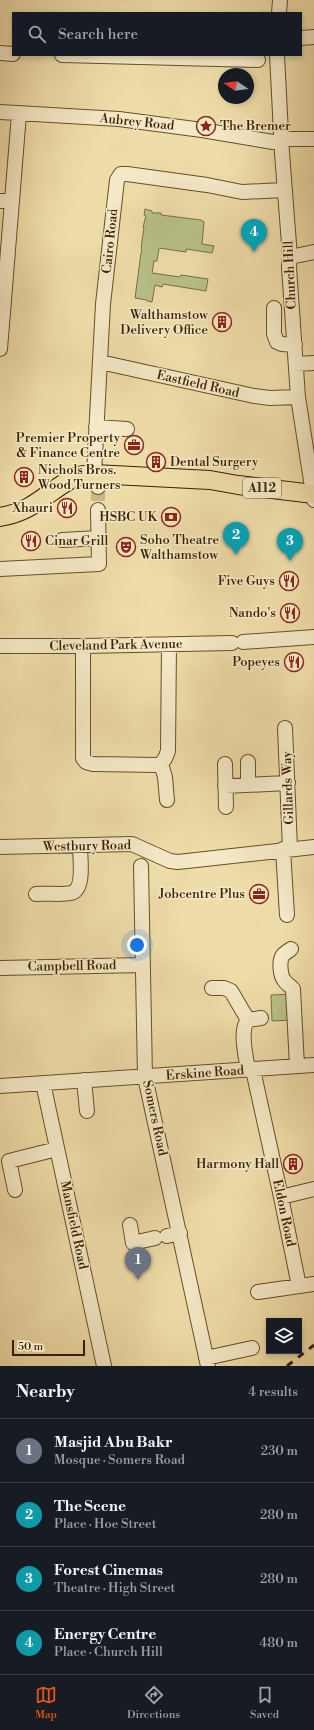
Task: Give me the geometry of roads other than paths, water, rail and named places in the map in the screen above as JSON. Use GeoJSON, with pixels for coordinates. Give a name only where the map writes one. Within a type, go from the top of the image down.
{"type":"FeatureCollection","features":[{"type":"Feature","properties":{"kind":"main road","name":"A112"},"geometry":{"type":"LineString","coordinates":[[0,517],[14,515],[27,509],[76,477],[210,480],[314,496]]}},
{"type":"Feature","properties":{"kind":"street"},"geometry":{"type":"LineString","coordinates":[[279,12],[280,0]]}},
{"type":"Feature","properties":{"kind":"street"},"geometry":{"type":"LineString","coordinates":[[302,38],[314,37]]}},
{"type":"Feature","properties":{"kind":"street"},"geometry":{"type":"LineString","coordinates":[[0,53],[12,54]]}},
{"type":"Feature","properties":{"kind":"street"},"geometry":{"type":"LineString","coordinates":[[101,56],[258,60]]}},
{"type":"Feature","properties":{"kind":"street","name":"Church Hill"},"geometry":{"type":"LineString","coordinates":[[277,56],[277,141],[284,190],[290,257],[289,267],[298,397],[314,496]]}},
{"type":"Feature","properties":{"kind":"street","name":"Aubrey Road"},"geometry":{"type":"LineString","coordinates":[[0,112],[119,118],[277,141],[314,139]]}},
{"type":"Feature","properties":{"kind":"street"},"geometry":{"type":"LineString","coordinates":[[0,350],[6,201],[19,114]]}},
{"type":"Feature","properties":{"kind":"street","name":"Cairo Road"},"geometry":{"type":"LineString","coordinates":[[97,478],[96,427],[103,304],[117,180],[121,174],[207,185],[242,192],[284,190]]}},
{"type":"Feature","properties":{"kind":"street"},"geometry":{"type":"LineString","coordinates":[[290,257],[314,252]]}},
{"type":"Feature","properties":{"kind":"street"},"geometry":{"type":"LineString","coordinates":[[274,308],[274,334],[277,342],[295,345]]}},
{"type":"Feature","properties":{"kind":"street","name":"Eastfield Road"},"geometry":{"type":"LineString","coordinates":[[100,362],[254,396],[270,398],[298,397]]}},
{"type":"Feature","properties":{"kind":"street"},"geometry":{"type":"LineString","coordinates":[[296,364],[314,363]]}},
{"type":"Feature","properties":{"kind":"street"},"geometry":{"type":"LineString","coordinates":[[96,427],[127,429]]}},
{"type":"Feature","properties":{"kind":"street"},"geometry":{"type":"LineString","coordinates":[[0,569],[99,564],[98,510]]}},
{"type":"Feature","properties":{"kind":"street"},"geometry":{"type":"LineString","coordinates":[[62,540],[99,538]]}},
{"type":"Feature","properties":{"kind":"street","name":"Cleveland Park Avenue"},"geometry":{"type":"LineString","coordinates":[[0,646],[169,644],[238,642],[314,637]]}},
{"type":"Feature","properties":{"kind":"street"},"geometry":{"type":"LineString","coordinates":[[161,764],[166,758],[168,751],[169,644]]}},
{"type":"Feature","properties":{"kind":"street"},"geometry":{"type":"LineString","coordinates":[[83,646],[83,758],[86,762],[93,764],[161,764]]}},
{"type":"Feature","properties":{"kind":"street","name":"Gillards Way"},"geometry":{"type":"LineString","coordinates":[[285,728],[288,782],[286,849],[287,916]]}},
{"type":"Feature","properties":{"kind":"street"},"geometry":{"type":"LineString","coordinates":[[248,762],[248,785]]}},
{"type":"Feature","properties":{"kind":"street"},"geometry":{"type":"LineString","coordinates":[[161,764],[165,777],[167,800]]}},
{"type":"Feature","properties":{"kind":"street"},"geometry":{"type":"LineString","coordinates":[[225,764],[226,808]]}},
{"type":"Feature","properties":{"kind":"street"},"geometry":{"type":"LineString","coordinates":[[225,786],[288,782]]}},
{"type":"Feature","properties":{"kind":"street","name":"Westbury Road"},"geometry":{"type":"LineString","coordinates":[[0,847],[134,844],[170,861],[178,862],[314,847]]}},
{"type":"Feature","properties":{"kind":"street"},"geometry":{"type":"LineString","coordinates":[[36,894],[72,893],[78,889],[80,882],[80,846]]}},
{"type":"Feature","properties":{"kind":"street","name":"Somers Road"},"geometry":{"type":"LineString","coordinates":[[141,866],[145,1077],[168,1236],[207,1362]]}},
{"type":"Feature","properties":{"kind":"street"},"geometry":{"type":"LineString","coordinates":[[291,949],[282,956],[281,959],[284,981],[291,986],[293,993],[298,1066]]}},
{"type":"Feature","properties":{"kind":"street","name":"Campbell Road"},"geometry":{"type":"LineString","coordinates":[[0,968],[143,964]]}},
{"type":"Feature","properties":{"kind":"street","name":"Eldon Road"},"geometry":{"type":"LineString","coordinates":[[212,988],[224,988],[231,991],[255,1019],[244,1026],[243,1035],[281,1197],[299,1286]]}},
{"type":"Feature","properties":{"kind":"street","name":"Erskine Road"},"geometry":{"type":"LineString","coordinates":[[0,1086],[314,1065]]}},
{"type":"Feature","properties":{"kind":"street"},"geometry":{"type":"LineString","coordinates":[[84,1080],[87,1111]]}},
{"type":"Feature","properties":{"kind":"street","name":"Mansfield Road"},"geometry":{"type":"LineString","coordinates":[[43,1083],[104,1366]]}},
{"type":"Feature","properties":{"kind":"street"},"geometry":{"type":"LineString","coordinates":[[15,1190],[9,1161],[57,1149]]}},
{"type":"Feature","properties":{"kind":"street"},"geometry":{"type":"LineString","coordinates":[[281,1197],[314,1189]]}},
{"type":"Feature","properties":{"kind":"street"},"geometry":{"type":"LineString","coordinates":[[130,1225],[133,1243],[168,1236]]}},
{"type":"Feature","properties":{"kind":"street"},"geometry":{"type":"LineString","coordinates":[[258,1292],[314,1284]]}},
{"type":"Feature","properties":{"kind":"street"},"geometry":{"type":"LineString","coordinates":[[207,1362],[252,1348]]}},
{"type":"Feature","properties":{"kind":"tunnel"},"geometry":{"type":"LineString","coordinates":[[98,487],[98,510]]}},
{"type":"Feature","properties":{"kind":"railway"},"geometry":{"type":"LineString","coordinates":[[287,1366],[314,1345]]}},
{"type":"Feature","properties":{"kind":"place","name":"The Bremer"},"geometry":{"type":"Point","coordinates":[206,126]}},
{"type":"Feature","properties":{"kind":"place","name":"Energy Centre"},"geometry":{"type":"Point","coordinates":[254,252]}},
{"type":"Feature","properties":{"kind":"place","name":"Walthamstow Delivery Office"},"geometry":{"type":"Point","coordinates":[222,322]}},
{"type":"Feature","properties":{"kind":"place","name":"Premier Property & Finance Centre"},"geometry":{"type":"Point","coordinates":[134,445]}},
{"type":"Feature","properties":{"kind":"place","name":"Dental Surgery"},"geometry":{"type":"Point","coordinates":[156,462]}},
{"type":"Feature","properties":{"kind":"place","name":"Nichols Bros. Wood Turners"},"geometry":{"type":"Point","coordinates":[24,477]}},
{"type":"Feature","properties":{"kind":"place","name":"Xhauri"},"geometry":{"type":"Point","coordinates":[67,508]}},
{"type":"Feature","properties":{"kind":"place","name":"HSBC UK"},"geometry":{"type":"Point","coordinates":[171,517]}},
{"type":"Feature","properties":{"kind":"place","name":"Cinar Grill"},"geometry":{"type":"Point","coordinates":[31,541]}},
{"type":"Feature","properties":{"kind":"place","name":"Soho Theatre Walthamstow"},"geometry":{"type":"Point","coordinates":[126,547]}},
{"type":"Feature","properties":{"kind":"place","name":"The Scene"},"geometry":{"type":"Point","coordinates":[236,555]}},
{"type":"Feature","properties":{"kind":"place","name":"Forest Cinemas"},"geometry":{"type":"Point","coordinates":[290,561]}},
{"type":"Feature","properties":{"kind":"place","name":"Five Guys"},"geometry":{"type":"Point","coordinates":[289,581]}},
{"type":"Feature","properties":{"kind":"place","name":"Nando's"},"geometry":{"type":"Point","coordinates":[290,613]}},
{"type":"Feature","properties":{"kind":"place","name":"Popeyes"},"geometry":{"type":"Point","coordinates":[294,662]}},
{"type":"Feature","properties":{"kind":"place","name":"Jobcentre Plus"},"geometry":{"type":"Point","coordinates":[259,894]}},
{"type":"Feature","properties":{"kind":"place","name":"Harmony Hall"},"geometry":{"type":"Point","coordinates":[293,1164]}},
{"type":"Feature","properties":{"kind":"place","name":"Masjid Abu Bakr"},"geometry":{"type":"Point","coordinates":[138,1280]}}]}
